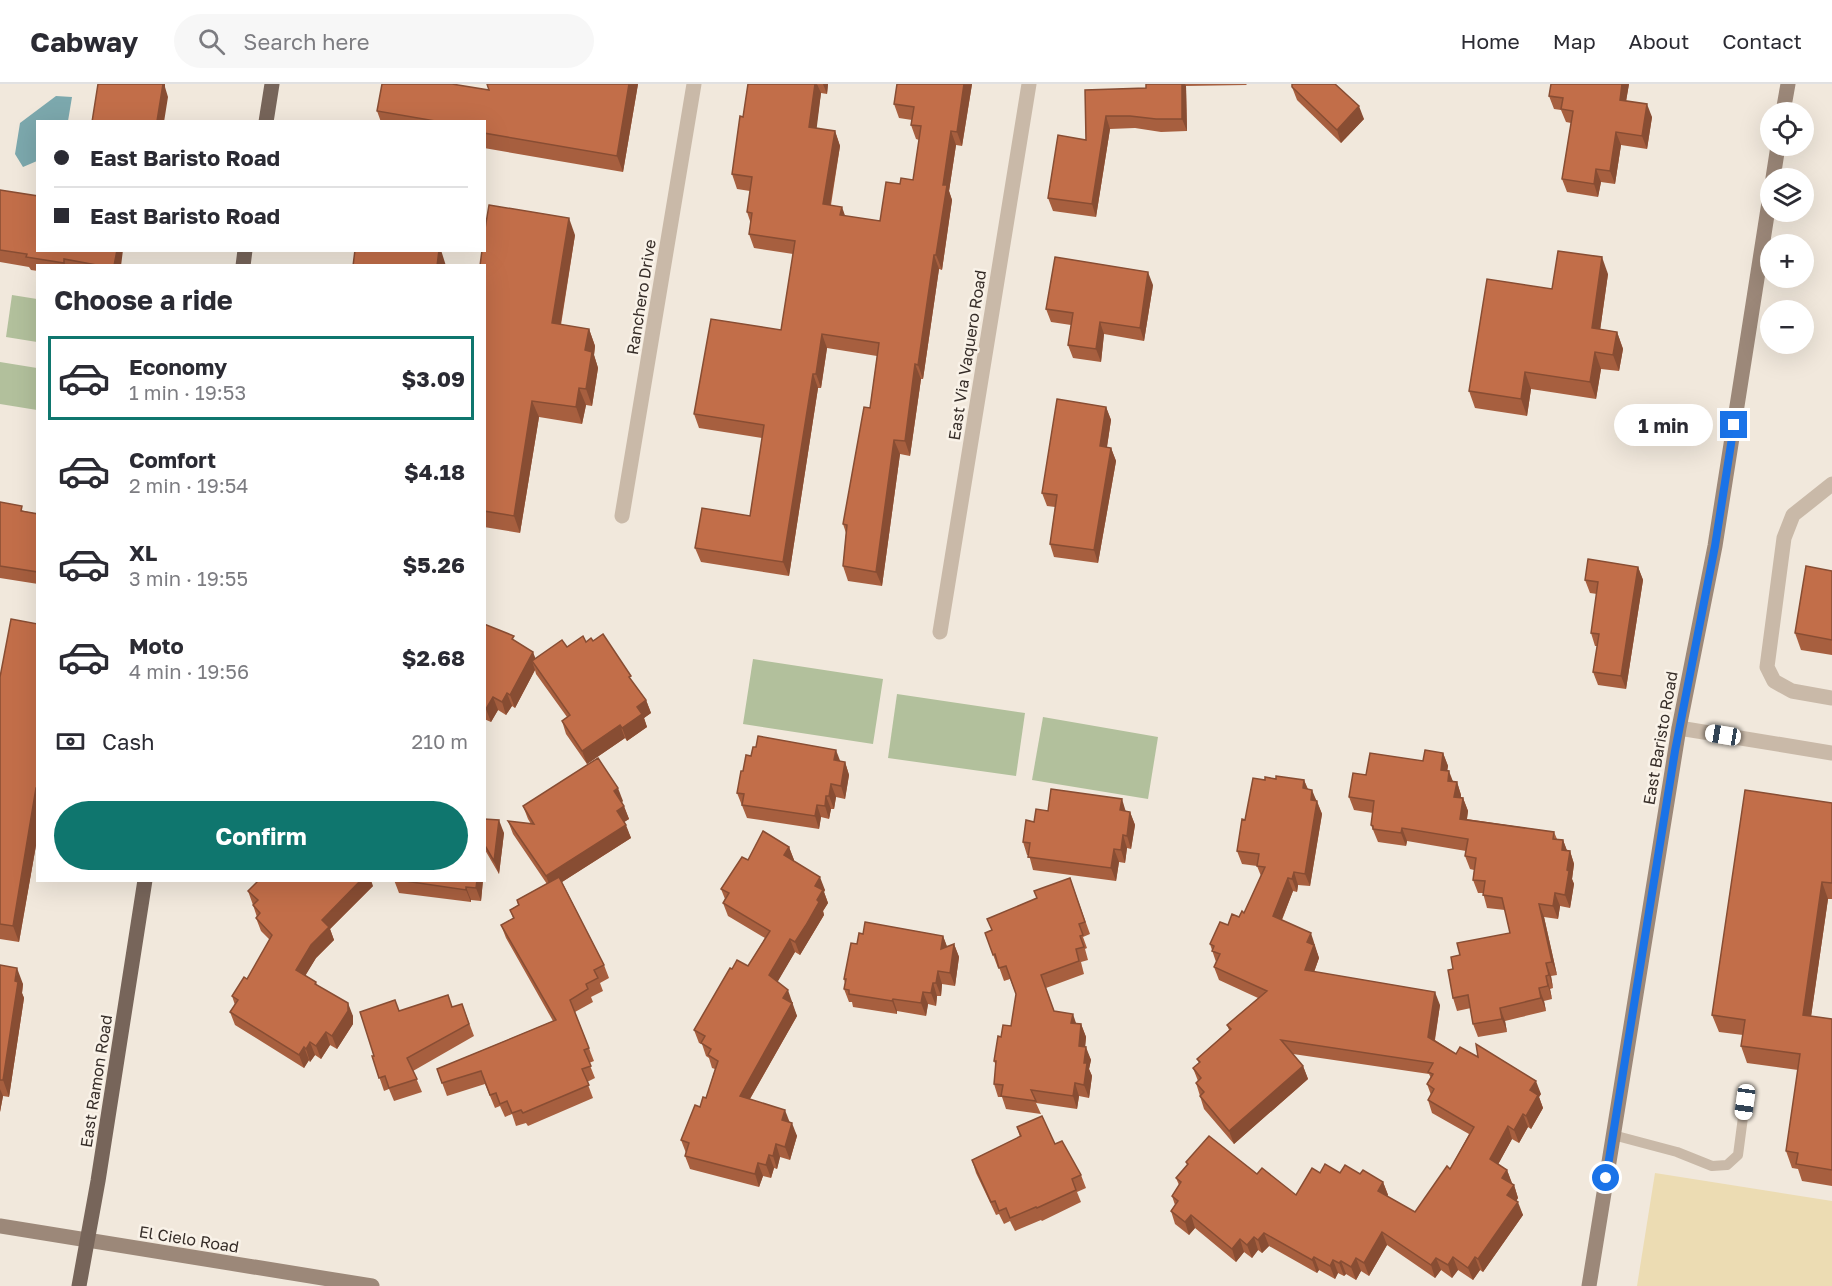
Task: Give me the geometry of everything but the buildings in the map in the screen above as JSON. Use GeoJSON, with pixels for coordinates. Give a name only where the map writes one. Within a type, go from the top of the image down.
{"type":"FeatureCollection","features":[{"type":"Feature","properties":{"kind":"main road"},"geometry":{"type":"LineString","coordinates":[[266,120],[272,84]]}},
{"type":"Feature","properties":{"kind":"main road","name":"East Ramon Road"},"geometry":{"type":"LineString","coordinates":[[79,1286],[146,882]]}},
{"type":"Feature","properties":{"kind":"street","name":"Ranchero Drive"},"geometry":{"type":"LineString","coordinates":[[622,516],[694,84]]}},
{"type":"Feature","properties":{"kind":"street","name":"East Via Vaquero Road"},"geometry":{"type":"LineString","coordinates":[[940,632],[1029,84]]}},
{"type":"Feature","properties":{"kind":"street"},"geometry":{"type":"LineString","coordinates":[[1785,102],[1788,84]]}},
{"type":"Feature","properties":{"kind":"street","name":"East Baristo Road"},"geometry":{"type":"LineString","coordinates":[[1589,1286],[1679,728],[1715,546],[1766,222]]}},
{"type":"Feature","properties":{"kind":"street"},"geometry":{"type":"LineString","coordinates":[[1832,484],[1793,515],[1784,537],[1767,667],[1774,681],[1792,691],[1832,698]]}},
{"type":"Feature","properties":{"kind":"street"},"geometry":{"type":"LineString","coordinates":[[1679,728],[1832,753]]}},
{"type":"Feature","properties":{"kind":"street","name":"El Cielo Road"},"geometry":{"type":"LineString","coordinates":[[0,1226],[372,1286]]}},
{"type":"Feature","properties":{"kind":"lane"},"geometry":{"type":"LineString","coordinates":[[1613,1135],[1677,1152],[1712,1166],[1727,1165],[1738,1155],[1745,1102]]}},
{"type":"Feature","properties":{"kind":"green space"},"geometry":{"type":"Polygon","coordinates":[[[12,295],[36,299],[36,342],[6,337],[12,295]]]}},
{"type":"Feature","properties":{"kind":"green space"},"geometry":{"type":"Polygon","coordinates":[[[0,362],[36,368],[36,410],[0,404],[0,362]]]}},
{"type":"Feature","properties":{"kind":"green space"},"geometry":{"type":"Polygon","coordinates":[[[753,659],[883,679],[873,744],[743,724],[753,659]]]}},
{"type":"Feature","properties":{"kind":"green space"},"geometry":{"type":"Polygon","coordinates":[[[897,694],[1025,713],[1016,776],[888,758],[897,694]]]}},
{"type":"Feature","properties":{"kind":"green space"},"geometry":{"type":"Polygon","coordinates":[[[1043,717],[1158,737],[1148,799],[1032,780],[1043,717]]]}},
{"type":"Feature","properties":{"kind":"sand"},"geometry":{"type":"Polygon","coordinates":[[[1655,1173],[1832,1201],[1832,1286],[1637,1286],[1655,1173]]]}},
{"type":"Feature","properties":{"kind":"water"},"geometry":{"type":"Polygon","coordinates":[[[56,96],[72,97],[68,120],[36,120],[36,161],[23,167],[15,154],[20,123],[56,96]]]}},
{"type":"Feature","properties":{"kind":"route"},"geometry":{"type":"LineString","coordinates":[[1606,1178],[1675,751],[1715,546],[1734,425]]}}]}
